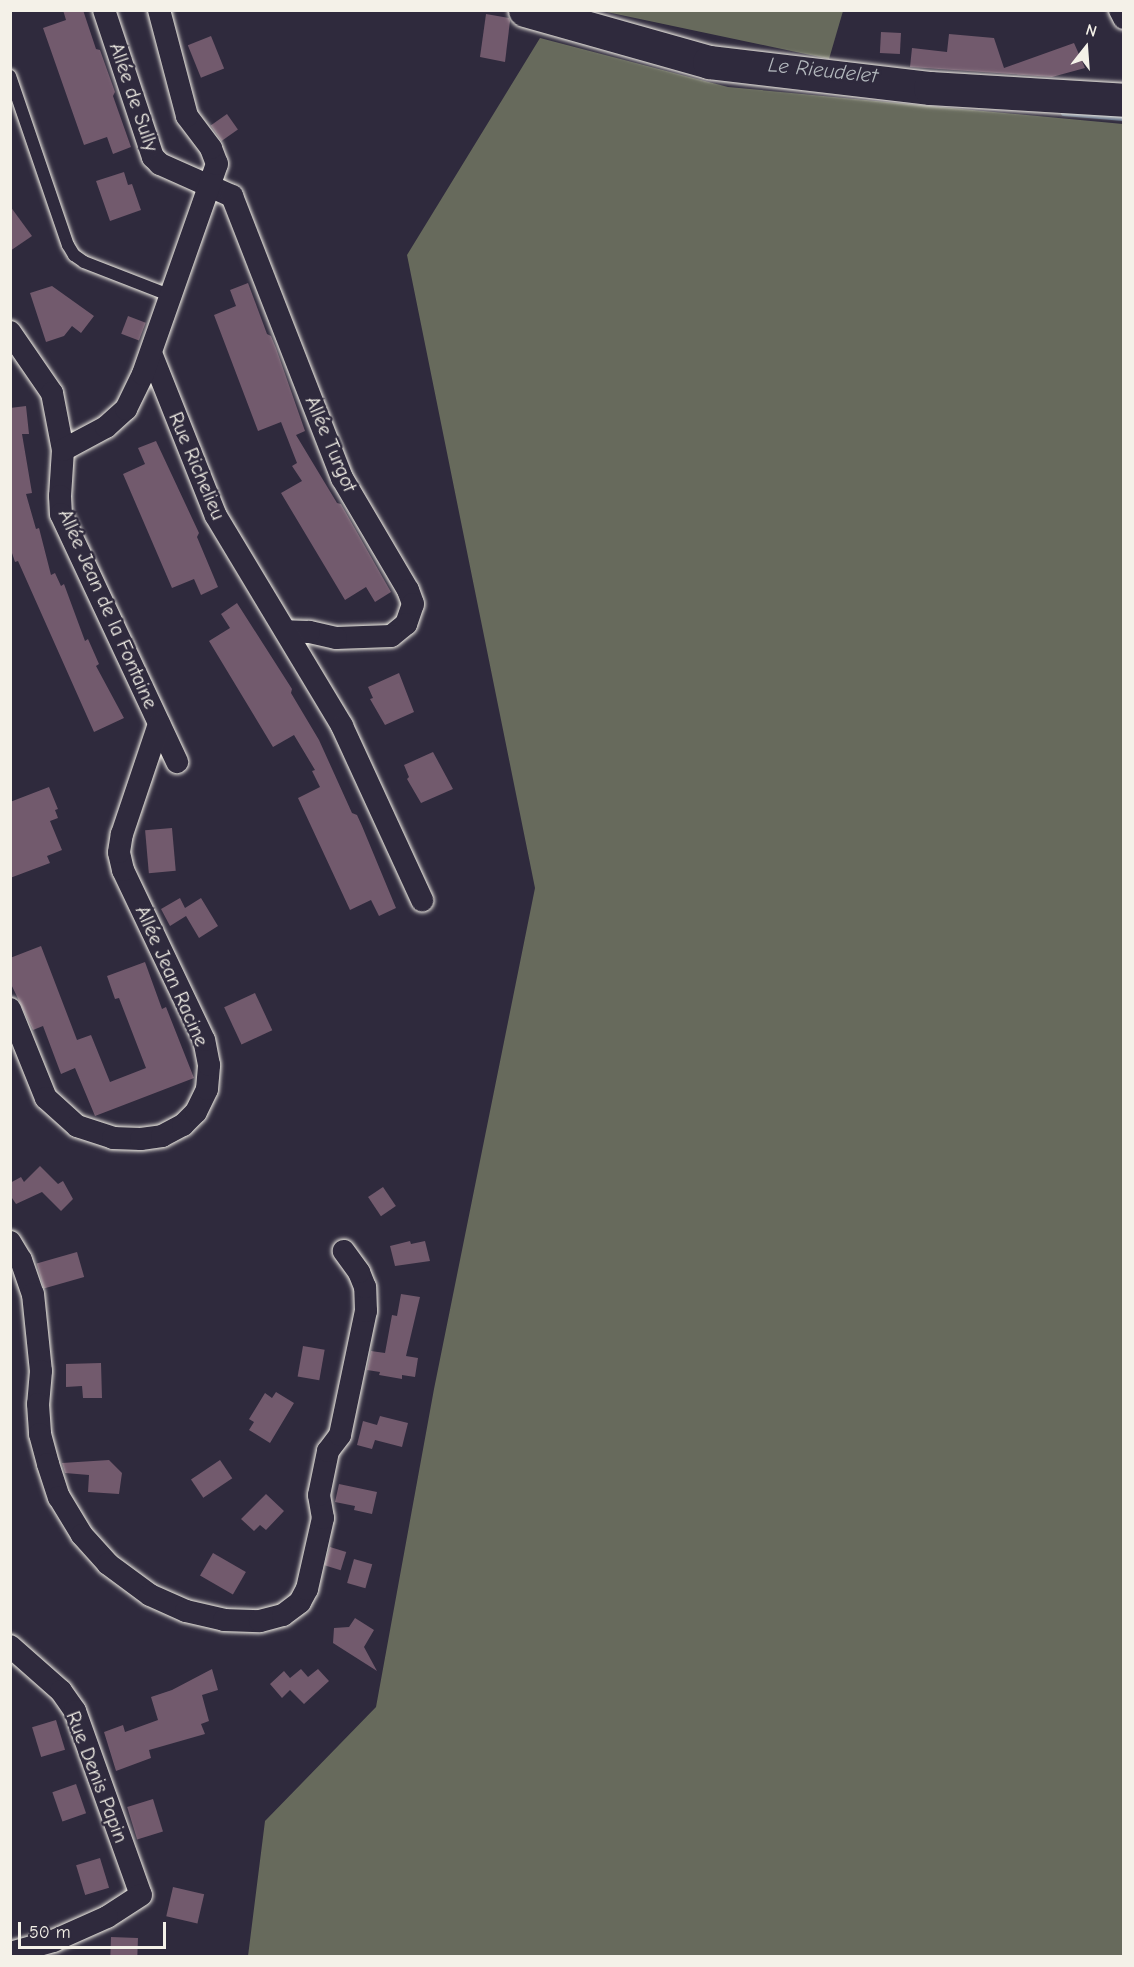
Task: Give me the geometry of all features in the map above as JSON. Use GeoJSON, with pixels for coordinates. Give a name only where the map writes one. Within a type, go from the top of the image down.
{"type":"FeatureCollection","features":[{"type":"Feature","properties":{"kind":"street","name":"Allée de Sully"},"geometry":{"type":"LineString","coordinates":[[104,10],[153,157],[160,164],[212,185]]}},
{"type":"Feature","properties":{"kind":"street"},"geometry":{"type":"LineString","coordinates":[[63,450],[106,427],[126,409],[151,353],[212,185],[217,164],[211,148],[187,116],[159,10]]}},
{"type":"Feature","properties":{"kind":"street"},"geometry":{"type":"LineString","coordinates":[[1120,10],[1124,18]]}},
{"type":"Feature","properties":{"kind":"street"},"geometry":{"type":"LineString","coordinates":[[539,15],[709,62],[930,88],[1124,100]]}},
{"type":"Feature","properties":{"kind":"street","name":"Allée Turgot"},"geometry":{"type":"LineString","coordinates":[[212,185],[232,196],[342,478],[408,590],[413,604],[406,624],[391,636],[336,638],[286,632]]}},
{"type":"Feature","properties":{"kind":"street","name":"Allée Jean de la Fontaine"},"geometry":{"type":"LineString","coordinates":[[10,332],[52,393],[63,450],[61,514],[177,762]]}},
{"type":"Feature","properties":{"kind":"street","name":"Rue Richelieu"},"geometry":{"type":"LineString","coordinates":[[151,353],[216,516],[342,726],[422,900]]}},
{"type":"Feature","properties":{"kind":"street","name":"Allée Jean Racine"},"geometry":{"type":"LineString","coordinates":[[10,1009],[46,1098],[77,1126],[113,1138],[141,1139],[162,1136],[183,1125],[196,1112],[207,1089],[209,1065],[204,1040],[123,870],[119,852],[122,834],[159,724]]}},
{"type":"Feature","properties":{"kind":"street"},"geometry":{"type":"LineString","coordinates":[[10,1242],[21,1260],[33,1294],[40,1371],[39,1424],[45,1454],[59,1497],[82,1535],[108,1564],[150,1595],[186,1611],[224,1620],[260,1621],[283,1615],[300,1602],[307,1589],[323,1518],[319,1495],[328,1451],[340,1435],[366,1311],[365,1287],[359,1272],[344,1251]]}},
{"type":"Feature","properties":{"kind":"street","name":"Rue Denis Papin"},"geometry":{"type":"LineString","coordinates":[[10,1646],[61,1691],[75,1711],[141,1895],[106,1917],[53,1941],[10,1953]]}},
{"type":"Feature","properties":{"kind":"street"},"geometry":{"type":"LineString","coordinates":[[10,1672],[37,1671]]}},
{"type":"Feature","properties":{"kind":"lane"},"geometry":{"type":"LineString","coordinates":[[10,76],[68,245],[74,255],[84,262],[171,296]]}},
{"type":"Feature","properties":{"kind":"green space"},"geometry":{"type":"Polygon","coordinates":[[[602,11],[843,11],[829,59],[602,11]]]}},
{"type":"Feature","properties":{"kind":"green space"},"geometry":{"type":"Polygon","coordinates":[[[540,38],[728,87],[1123,124],[1123,1956],[248,1956],[265,1821],[376,1707],[434,1389],[535,888],[407,255],[540,38]]]}},
{"type":"Feature","properties":{"kind":"building"},"geometry":{"type":"Polygon","coordinates":[[[63,10],[83,10],[96,49],[100,50],[115,92],[113,96],[131,147],[113,154],[107,137],[84,145],[43,28],[66,20],[63,10]]]}},
{"type":"Feature","properties":{"kind":"building"},"geometry":{"type":"Polygon","coordinates":[[[486,14],[509,18],[505,62],[480,57],[486,14]]]}},
{"type":"Feature","properties":{"kind":"building"},"geometry":{"type":"Polygon","coordinates":[[[881,32],[901,33],[900,54],[880,53],[881,32]]]}},
{"type":"Feature","properties":{"kind":"building"},"geometry":{"type":"Polygon","coordinates":[[[949,34],[994,38],[1004,68],[1074,43],[1085,68],[1052,77],[910,67],[912,48],[947,52],[949,34]]]}},
{"type":"Feature","properties":{"kind":"building"},"geometry":{"type":"Polygon","coordinates":[[[211,36],[224,68],[201,78],[188,45],[211,36]]]}},
{"type":"Feature","properties":{"kind":"building"},"geometry":{"type":"Polygon","coordinates":[[[227,114],[238,130],[222,141],[211,125],[227,114]]]}},
{"type":"Feature","properties":{"kind":"building"},"geometry":{"type":"Polygon","coordinates":[[[124,172],[128,185],[132,184],[141,210],[110,221],[96,181],[124,172]]]}},
{"type":"Feature","properties":{"kind":"building"},"geometry":{"type":"Polygon","coordinates":[[[10,206],[32,236],[10,251],[10,206]]]}},
{"type":"Feature","properties":{"kind":"building"},"geometry":{"type":"Polygon","coordinates":[[[248,283],[267,334],[271,336],[276,348],[305,431],[296,435],[337,503],[341,504],[391,592],[375,602],[366,587],[345,600],[281,493],[302,481],[292,466],[297,463],[281,422],[258,431],[214,315],[236,306],[230,290],[248,283]]]}},
{"type":"Feature","properties":{"kind":"building"},"geometry":{"type":"Polygon","coordinates":[[[52,286],[94,316],[81,333],[72,326],[64,336],[46,342],[30,293],[52,286]]]}},
{"type":"Feature","properties":{"kind":"building"},"geometry":{"type":"Polygon","coordinates":[[[128,316],[146,323],[139,341],[121,334],[128,316]]]}},
{"type":"Feature","properties":{"kind":"building"},"geometry":{"type":"Polygon","coordinates":[[[26,406],[29,434],[22,434],[32,493],[26,494],[36,529],[39,528],[51,575],[55,573],[61,586],[64,584],[85,641],[88,639],[99,664],[96,666],[124,718],[94,732],[10,547],[10,408],[26,406]]]}},
{"type":"Feature","properties":{"kind":"building"},"geometry":{"type":"Polygon","coordinates":[[[156,441],[199,533],[197,537],[218,587],[201,595],[194,579],[172,588],[123,474],[145,464],[138,448],[156,441]]]}},
{"type":"Feature","properties":{"kind":"building"},"geometry":{"type":"Polygon","coordinates":[[[237,603],[292,689],[291,693],[319,740],[352,813],[357,815],[396,908],[379,916],[371,900],[350,910],[298,798],[320,787],[312,771],[315,770],[294,735],[273,747],[209,641],[230,628],[221,614],[237,603]]]}},
{"type":"Feature","properties":{"kind":"building"},"geometry":{"type":"Polygon","coordinates":[[[399,673],[414,712],[385,725],[370,699],[373,698],[368,687],[399,673]]]}},
{"type":"Feature","properties":{"kind":"building"},"geometry":{"type":"Polygon","coordinates":[[[433,752],[453,789],[421,803],[407,779],[409,777],[404,765],[433,752]]]}},
{"type":"Feature","properties":{"kind":"building"},"geometry":{"type":"Polygon","coordinates":[[[49,787],[58,809],[55,810],[58,818],[50,821],[62,850],[47,856],[50,863],[10,878],[10,802],[49,787]]]}},
{"type":"Feature","properties":{"kind":"building"},"geometry":{"type":"Polygon","coordinates":[[[172,828],[176,871],[149,873],[145,830],[172,828]]]}},
{"type":"Feature","properties":{"kind":"building"},"geometry":{"type":"Polygon","coordinates":[[[180,898],[185,908],[201,898],[218,926],[199,938],[186,916],[170,926],[161,909],[180,898]]]}},
{"type":"Feature","properties":{"kind":"building"},"geometry":{"type":"Polygon","coordinates":[[[41,946],[77,1040],[91,1035],[110,1082],[146,1068],[119,998],[115,999],[107,976],[145,962],[162,1009],[166,1007],[194,1078],[95,1116],[75,1068],[61,1074],[43,1026],[33,1030],[10,982],[10,958],[41,946]]]}},
{"type":"Feature","properties":{"kind":"building"},"geometry":{"type":"Polygon","coordinates":[[[255,993],[272,1030],[242,1045],[224,1007],[255,993]]]}},
{"type":"Feature","properties":{"kind":"building"},"geometry":{"type":"Polygon","coordinates":[[[40,1166],[58,1184],[63,1181],[73,1199],[61,1211],[42,1192],[16,1204],[10,1195],[10,1183],[21,1177],[24,1182],[40,1166]]]}},
{"type":"Feature","properties":{"kind":"building"},"geometry":{"type":"Polygon","coordinates":[[[383,1187],[396,1206],[381,1216],[368,1197],[383,1187]]]}},
{"type":"Feature","properties":{"kind":"building"},"geometry":{"type":"Polygon","coordinates":[[[410,1241],[411,1244],[425,1241],[430,1261],[395,1266],[390,1246],[410,1241]]]}},
{"type":"Feature","properties":{"kind":"building"},"geometry":{"type":"Polygon","coordinates":[[[77,1252],[84,1277],[44,1289],[37,1264],[77,1252]]]}},
{"type":"Feature","properties":{"kind":"building"},"geometry":{"type":"Polygon","coordinates":[[[401,1294],[420,1297],[406,1356],[418,1358],[415,1377],[402,1375],[402,1379],[379,1375],[380,1372],[367,1370],[371,1351],[385,1353],[392,1315],[397,1316],[401,1294]]]}},
{"type":"Feature","properties":{"kind":"building"},"geometry":{"type":"Polygon","coordinates":[[[303,1346],[325,1350],[319,1380],[298,1377],[303,1346]]]}},
{"type":"Feature","properties":{"kind":"building"},"geometry":{"type":"Polygon","coordinates":[[[101,1363],[102,1398],[83,1398],[82,1386],[66,1387],[66,1364],[101,1363]]]}},
{"type":"Feature","properties":{"kind":"building"},"geometry":{"type":"Polygon","coordinates":[[[276,1392],[294,1403],[270,1443],[249,1430],[254,1422],[249,1419],[265,1393],[272,1398],[276,1392]]]}},
{"type":"Feature","properties":{"kind":"building"},"geometry":{"type":"Polygon","coordinates":[[[380,1416],[408,1423],[402,1447],[375,1440],[372,1449],[357,1445],[363,1421],[377,1425],[380,1416]]]}},
{"type":"Feature","properties":{"kind":"building"},"geometry":{"type":"Polygon","coordinates":[[[109,1460],[122,1473],[119,1494],[88,1492],[89,1475],[65,1473],[62,1463],[109,1460]]]}},
{"type":"Feature","properties":{"kind":"building"},"geometry":{"type":"Polygon","coordinates":[[[220,1460],[232,1478],[203,1498],[191,1480],[220,1460]]]}},
{"type":"Feature","properties":{"kind":"building"},"geometry":{"type":"Polygon","coordinates":[[[339,1484],[377,1492],[372,1514],[354,1510],[355,1506],[335,1502],[339,1484]]]}},
{"type":"Feature","properties":{"kind":"building"},"geometry":{"type":"Polygon","coordinates":[[[266,1494],[284,1511],[266,1530],[260,1525],[254,1531],[241,1519],[266,1494]]]}},
{"type":"Feature","properties":{"kind":"building"},"geometry":{"type":"Polygon","coordinates":[[[330,1547],[346,1552],[341,1570],[324,1565],[330,1547]]]}},
{"type":"Feature","properties":{"kind":"building"},"geometry":{"type":"Polygon","coordinates":[[[213,1553],[246,1572],[233,1595],[200,1576],[213,1553]]]}},
{"type":"Feature","properties":{"kind":"building"},"geometry":{"type":"Polygon","coordinates":[[[354,1559],[372,1564],[365,1588],[347,1583],[354,1559]]]}},
{"type":"Feature","properties":{"kind":"building"},"geometry":{"type":"Polygon","coordinates":[[[355,1618],[374,1630],[364,1647],[377,1671],[333,1643],[334,1628],[349,1627],[355,1618]]]}},
{"type":"Feature","properties":{"kind":"building"},"geometry":{"type":"Polygon","coordinates":[[[212,1669],[218,1690],[202,1695],[209,1721],[201,1724],[205,1734],[149,1750],[151,1758],[116,1771],[104,1732],[123,1725],[125,1732],[158,1720],[151,1697],[172,1690],[212,1669]]]}},
{"type":"Feature","properties":{"kind":"building"},"geometry":{"type":"Polygon","coordinates":[[[301,1669],[308,1677],[318,1669],[329,1681],[304,1704],[290,1690],[282,1698],[270,1684],[284,1671],[290,1678],[301,1669]]]}},
{"type":"Feature","properties":{"kind":"building"},"geometry":{"type":"Polygon","coordinates":[[[56,1720],[65,1750],[41,1757],[32,1727],[56,1720]]]}},
{"type":"Feature","properties":{"kind":"building"},"geometry":{"type":"Polygon","coordinates":[[[76,1784],[86,1813],[62,1821],[52,1792],[76,1784]]]}},
{"type":"Feature","properties":{"kind":"building"},"geometry":{"type":"Polygon","coordinates":[[[153,1799],[163,1832],[137,1839],[127,1807],[153,1799]]]}},
{"type":"Feature","properties":{"kind":"building"},"geometry":{"type":"Polygon","coordinates":[[[100,1858],[109,1888],[85,1895],[76,1865],[100,1858]]]}},
{"type":"Feature","properties":{"kind":"building"},"geometry":{"type":"Polygon","coordinates":[[[173,1887],[204,1894],[197,1923],[166,1916],[173,1887]]]}},
{"type":"Feature","properties":{"kind":"building"},"geometry":{"type":"Polygon","coordinates":[[[111,1937],[138,1938],[137,1956],[110,1956],[111,1937]]]}},
{"type":"Feature","properties":{"kind":"waterway","name":"Le Rieudelet"},"geometry":{"type":"LineString","coordinates":[[1064,113],[1124,118]]}}]}
